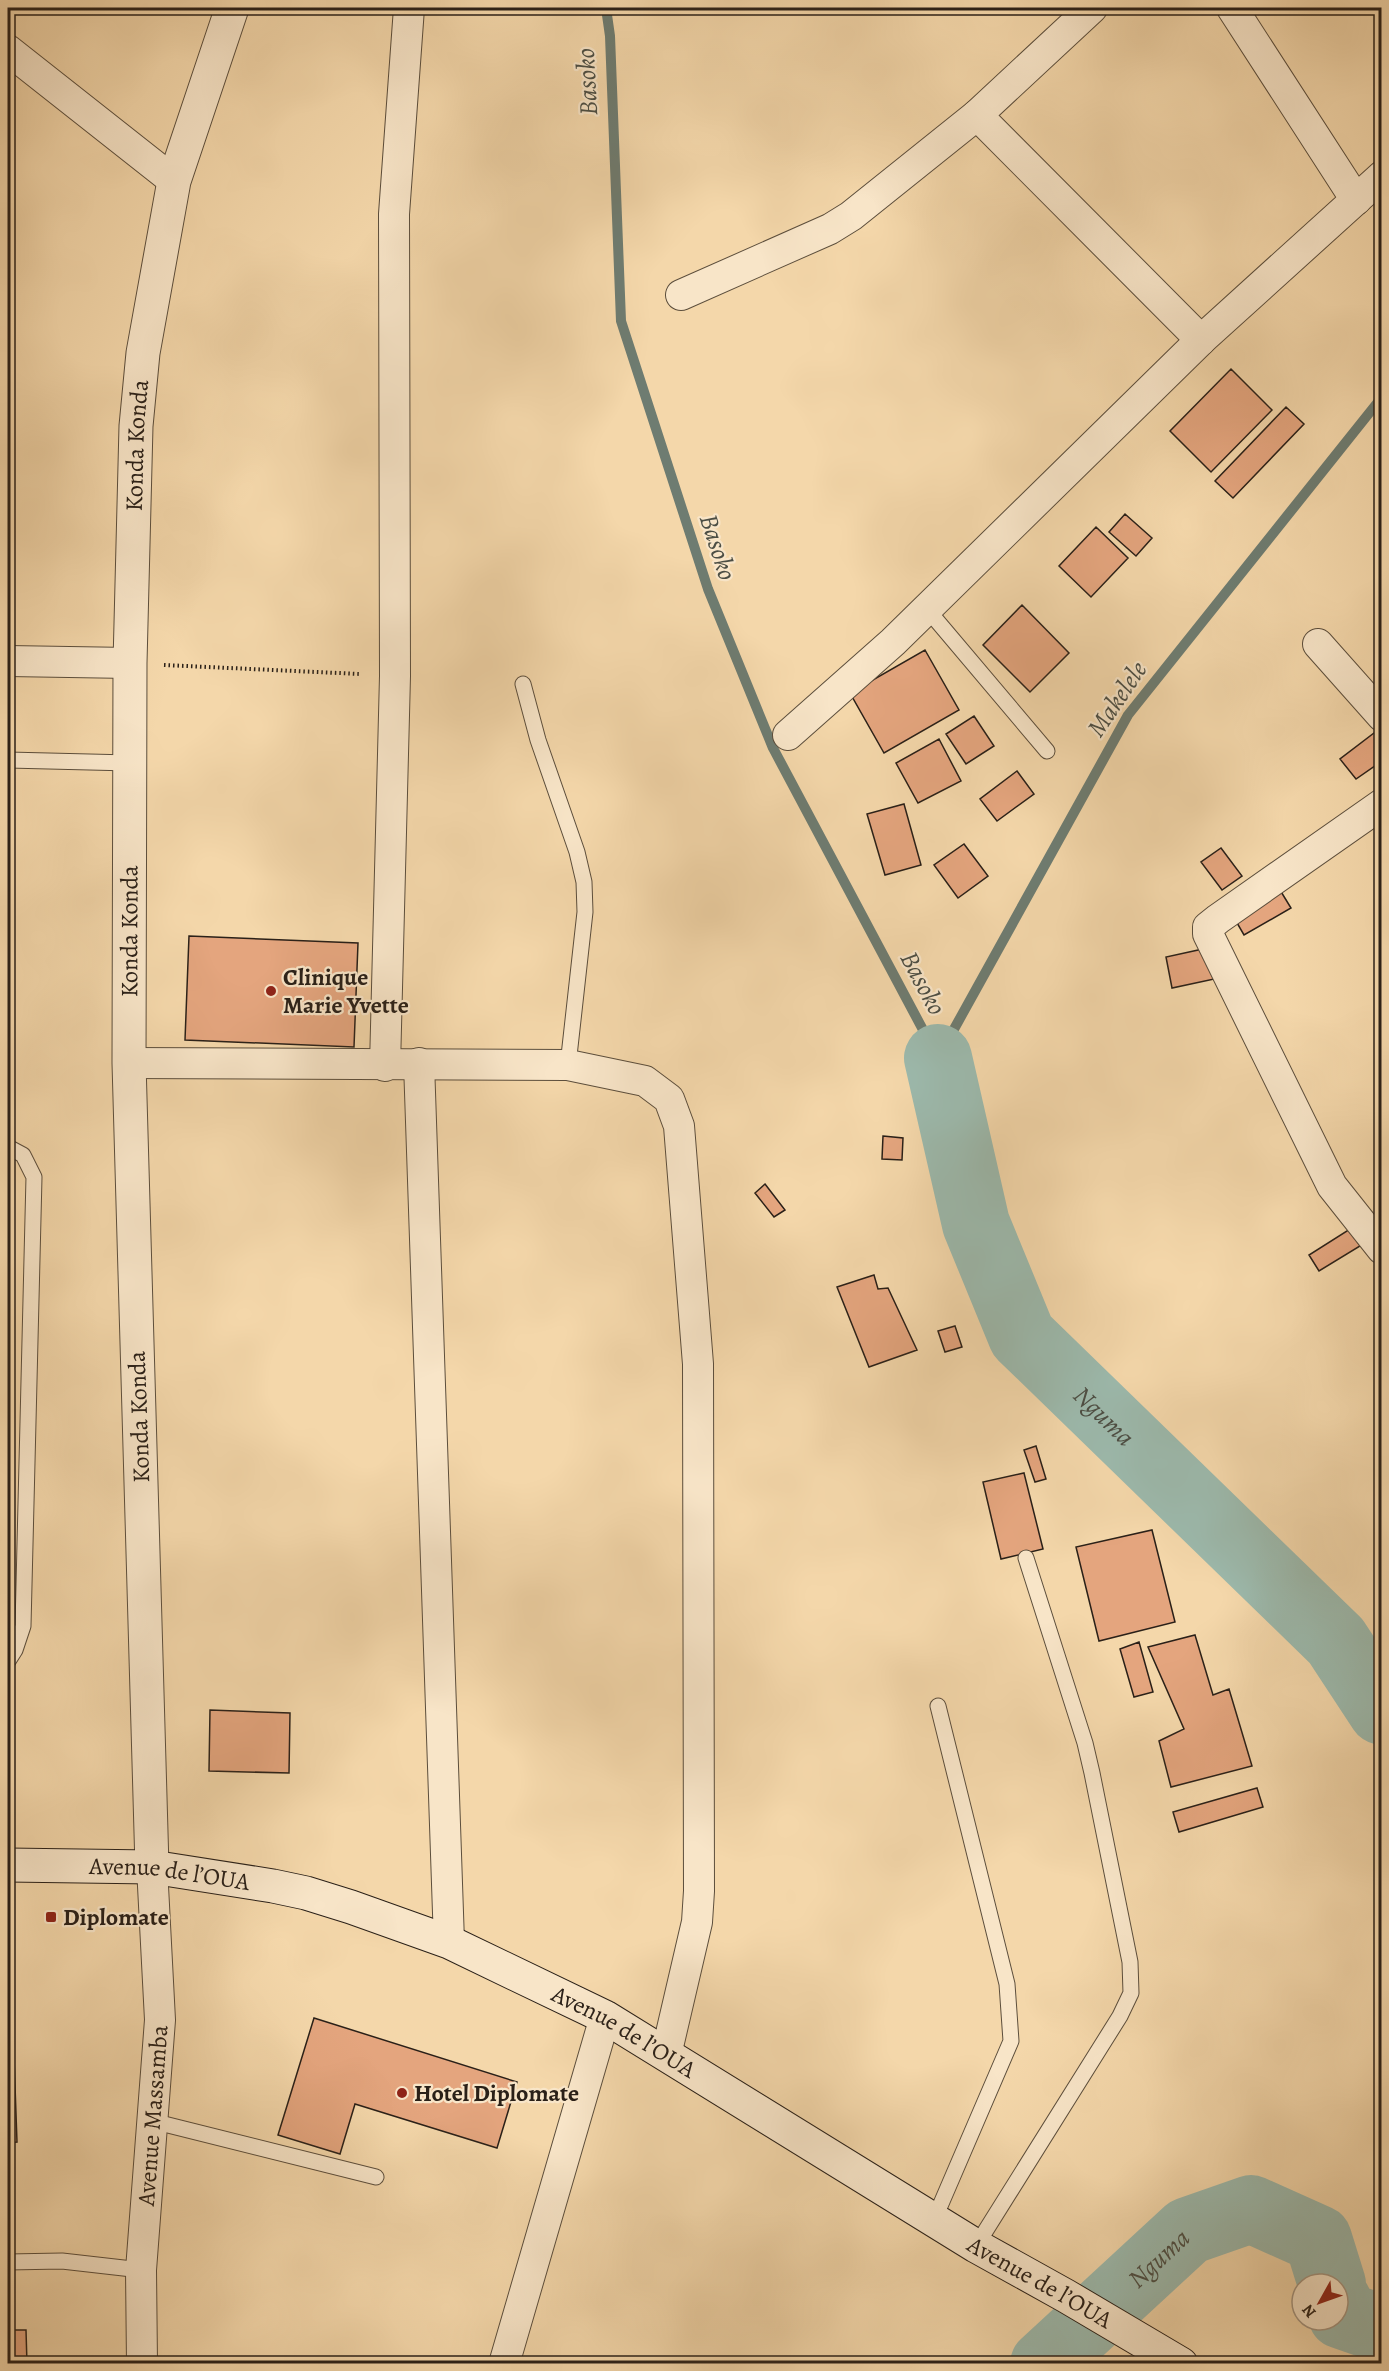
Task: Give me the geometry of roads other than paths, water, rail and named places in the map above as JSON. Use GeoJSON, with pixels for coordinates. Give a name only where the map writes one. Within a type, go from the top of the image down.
{"type":"FeatureCollection","features":[{"type":"Feature","properties":{"kind":"street","name":"Konda Konda"},"geometry":{"type":"LineString","coordinates":[[152,1867],[129,1063],[130,663],[138,405],[143,353],[174,181],[232,8]]}},
{"type":"Feature","properties":{"kind":"street"},"geometry":{"type":"LineString","coordinates":[[386,1066],[395,676],[394,214],[409,8]]}},
{"type":"Feature","properties":{"kind":"street"},"geometry":{"type":"LineString","coordinates":[[681,295],[830,229],[852,216],[977,115],[1092,8]]}},
{"type":"Feature","properties":{"kind":"street"},"geometry":{"type":"LineString","coordinates":[[1232,8],[1356,200]]}},
{"type":"Feature","properties":{"kind":"street"},"geometry":{"type":"LineString","coordinates":[[8,50],[174,181]]}},
{"type":"Feature","properties":{"kind":"street"},"geometry":{"type":"LineString","coordinates":[[977,115],[1201,340]]}},
{"type":"Feature","properties":{"kind":"street"},"geometry":{"type":"LineString","coordinates":[[788,735],[893,642],[1201,340],[1382,176]]}},
{"type":"Feature","properties":{"kind":"street"},"geometry":{"type":"LineString","coordinates":[[1318,644],[1382,716]]}},
{"type":"Feature","properties":{"kind":"street"},"geometry":{"type":"LineString","coordinates":[[8,661],[130,663]]}},
{"type":"Feature","properties":{"kind":"street"},"geometry":{"type":"LineString","coordinates":[[1382,804],[1218,919],[1208,927],[1208,934],[1332,1186],[1382,1249]]}},
{"type":"Feature","properties":{"kind":"street"},"geometry":{"type":"LineString","coordinates":[[129,1063],[386,1066],[419,1063],[568,1065],[645,1082],[669,1099],[679,1126],[698,1364],[699,1891],[697,1922],[666,2055]]}},
{"type":"Feature","properties":{"kind":"street"},"geometry":{"type":"LineString","coordinates":[[419,1063],[449,1942]]}},
{"type":"Feature","properties":{"kind":"street","name":"Avenue de l’OUA"},"geometry":{"type":"LineString","coordinates":[[8,1865],[152,1867],[306,1893],[449,1942],[605,2018],[976,2247],[1066,2295],[1181,2364]]}},
{"type":"Feature","properties":{"kind":"street","name":"Avenue Massamba"},"geometry":{"type":"LineString","coordinates":[[142,2364],[141,2270],[160,2020],[152,1867]]}},
{"type":"Feature","properties":{"kind":"street"},"geometry":{"type":"LineString","coordinates":[[504,2364],[605,2018]]}},
{"type":"Feature","properties":{"kind":"lane"},"geometry":{"type":"LineString","coordinates":[[927,609],[1047,751]]}},
{"type":"Feature","properties":{"kind":"lane"},"geometry":{"type":"LineString","coordinates":[[523,684],[538,740],[577,852],[584,882],[585,912],[568,1065]]}},
{"type":"Feature","properties":{"kind":"lane"},"geometry":{"type":"LineString","coordinates":[[8,760],[130,763]]}},
{"type":"Feature","properties":{"kind":"lane"},"geometry":{"type":"LineString","coordinates":[[8,1147],[23,1155],[34,1177],[23,1626],[15,1650],[8,1662]]}},
{"type":"Feature","properties":{"kind":"lane"},"geometry":{"type":"LineString","coordinates":[[976,2247],[1120,2016],[1131,1993],[1130,1962],[1090,1763],[1026,1558]]}},
{"type":"Feature","properties":{"kind":"lane"},"geometry":{"type":"LineString","coordinates":[[934,2220],[1011,2041],[1007,1984],[938,1706]]}},
{"type":"Feature","properties":{"kind":"lane"},"geometry":{"type":"LineString","coordinates":[[152,2121],[375,2177]]}},
{"type":"Feature","properties":{"kind":"lane"},"geometry":{"type":"LineString","coordinates":[[8,2262],[62,2261],[141,2270]]}},
{"type":"Feature","properties":{"kind":"waterway","name":"Basoko"},"geometry":{"type":"LineString","coordinates":[[606,8],[610,36],[621,321],[708,589],[773,748],[938,1058]]}},
{"type":"Feature","properties":{"kind":"waterway","name":"Makelele"},"geometry":{"type":"LineString","coordinates":[[938,1058],[1128,715],[1382,397]]}},
{"type":"Feature","properties":{"kind":"waterway","name":"Nguma"},"geometry":{"type":"LineString","coordinates":[[938,1058],[976,1224],[1022,1336],[1336,1641],[1382,1711]]}},
{"type":"Feature","properties":{"kind":"waterway","name":"Nguma"},"geometry":{"type":"LineString","coordinates":[[1044,2364],[1188,2231],[1251,2209],[1318,2239],[1328,2272]]}},
{"type":"Feature","properties":{"kind":"waterway","name":"Nguma"},"geometry":{"type":"LineString","coordinates":[[1350,2318],[1382,2329]]}},
{"type":"Feature","properties":{"kind":"place","name":"Clinique Marie Yvette"},"geometry":{"type":"Point","coordinates":[271,991]}},
{"type":"Feature","properties":{"kind":"place","name":"Diplomate"},"geometry":{"type":"Point","coordinates":[51,1917]}},
{"type":"Feature","properties":{"kind":"place","name":"Hotel Diplomate"},"geometry":{"type":"Point","coordinates":[402,2093]}}]}
